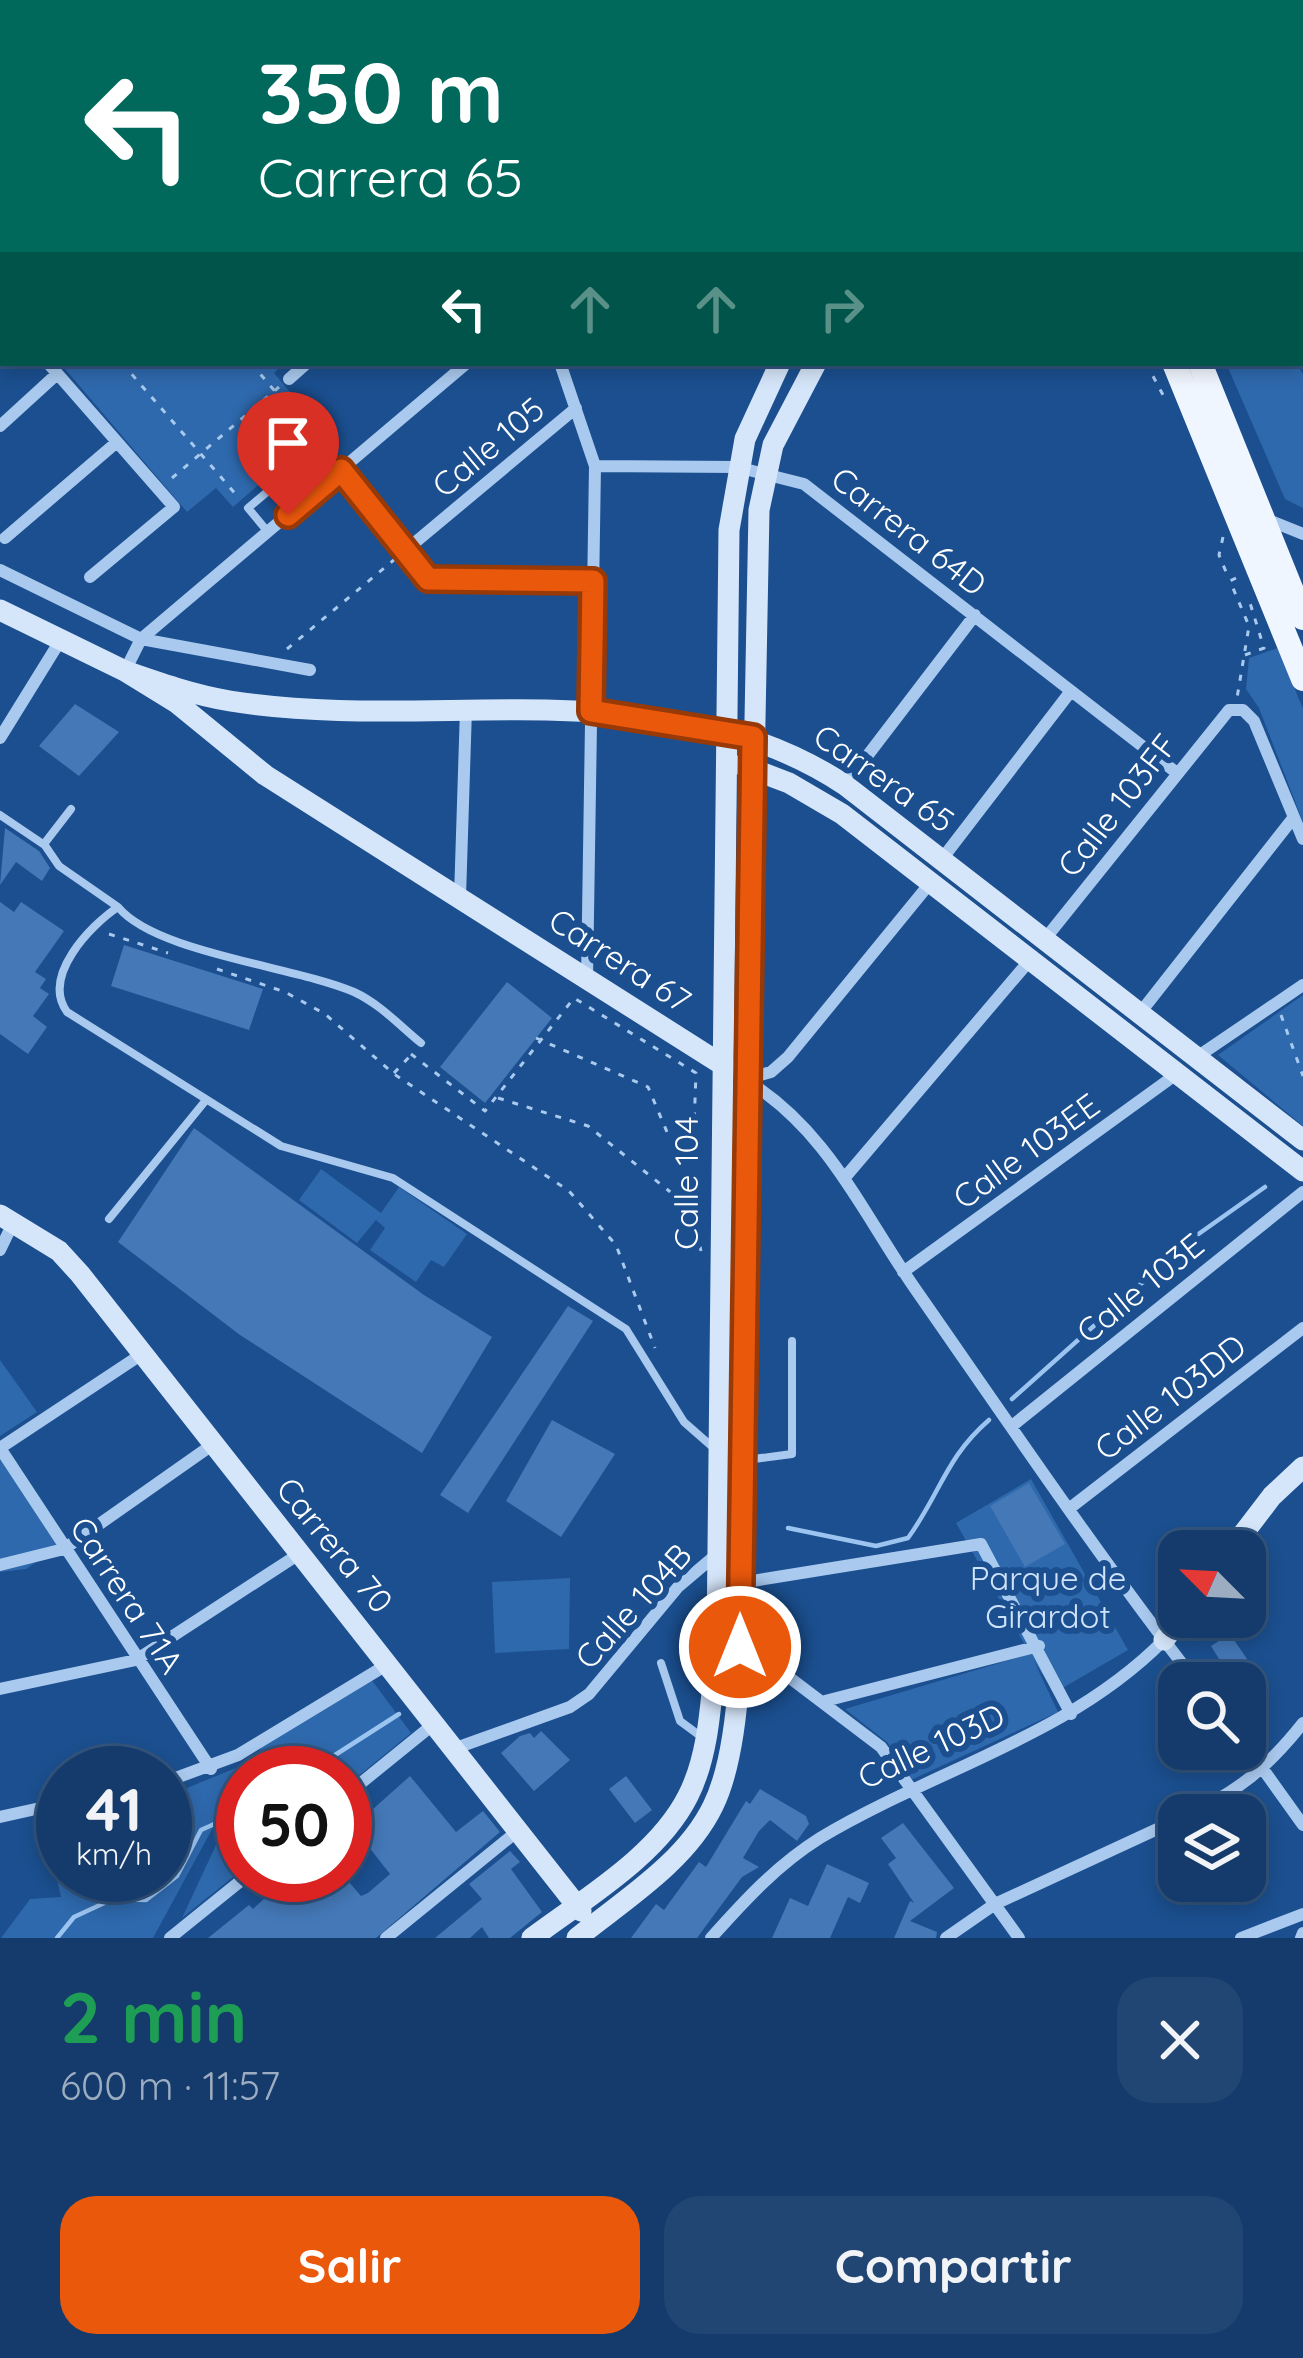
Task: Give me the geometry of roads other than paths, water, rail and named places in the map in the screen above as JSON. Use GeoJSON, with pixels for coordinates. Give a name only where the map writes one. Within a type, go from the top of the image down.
{"type":"FeatureCollection","features":[{"type":"Feature","properties":{"kind":"main road","name":"Calle 104"},"geometry":{"type":"LineString","coordinates":[[532,1938],[675,1819],[690,1793],[705,1738],[716,1642],[729,530],[737,467],[779,366]]}},
{"type":"Feature","properties":{"kind":"main road","name":"Calle 104"},"geometry":{"type":"LineString","coordinates":[[589,1934],[675,1856],[713,1806],[727,1765],[740,1647],[745,1079],[759,510],[765,471],[790,407],[814,366]]}},
{"type":"Feature","properties":{"kind":"main road"},"geometry":{"type":"LineString","coordinates":[[1175,366],[1303,679]]}},
{"type":"Feature","properties":{"kind":"main road"},"geometry":{"type":"LineString","coordinates":[[1201,366],[1303,617]]}},
{"type":"Feature","properties":{"kind":"main road","name":"Carrera 67"},"geometry":{"type":"LineString","coordinates":[[0,610],[125,670],[196,717],[265,775],[745,1079]]}},
{"type":"Feature","properties":{"kind":"main road","name":"Carrera 65"},"geometry":{"type":"LineString","coordinates":[[125,670],[197,694],[262,705],[591,711],[753,737],[802,758],[845,785],[1303,1140]]}},
{"type":"Feature","properties":{"kind":"main road","name":"Carrera 65"},"geometry":{"type":"LineString","coordinates":[[725,760],[825,803],[1303,1172]]}},
{"type":"Feature","properties":{"kind":"main road","name":"Carrera 70"},"geometry":{"type":"LineString","coordinates":[[7,1218],[58,1251],[142,1354],[521,1828],[576,1902],[589,1934]]}},
{"type":"Feature","properties":{"kind":"main road"},"geometry":{"type":"LineString","coordinates":[[1246,1530],[1303,1467]]}},
{"type":"Feature","properties":{"kind":"street"},"geometry":{"type":"LineString","coordinates":[[289,379],[304,366]]}},
{"type":"Feature","properties":{"kind":"street"},"geometry":{"type":"LineString","coordinates":[[125,670],[141,638],[463,366]]}},
{"type":"Feature","properties":{"kind":"street"},"geometry":{"type":"LineString","coordinates":[[561,366],[595,466],[587,981]]}},
{"type":"Feature","properties":{"kind":"street"},"geometry":{"type":"LineString","coordinates":[[0,425],[52,368],[175,507],[90,577]]}},
{"type":"Feature","properties":{"kind":"street","name":"Calle 105"},"geometry":{"type":"LineString","coordinates":[[406,550],[576,408]]}},
{"type":"Feature","properties":{"kind":"street"},"geometry":{"type":"LineString","coordinates":[[4,538],[117,442]]}},
{"type":"Feature","properties":{"kind":"street","name":"Carrera 64D"},"geometry":{"type":"LineString","coordinates":[[595,466],[737,467],[804,484],[1177,773]]}},
{"type":"Feature","properties":{"kind":"street"},"geometry":{"type":"LineString","coordinates":[[341,470],[428,579],[593,581]]}},
{"type":"Feature","properties":{"kind":"street"},"geometry":{"type":"LineString","coordinates":[[1262,516],[1303,533]]}},
{"type":"Feature","properties":{"kind":"street"},"geometry":{"type":"LineString","coordinates":[[0,570],[141,638],[310,670]]}},
{"type":"Feature","properties":{"kind":"street"},"geometry":{"type":"LineString","coordinates":[[845,785],[975,615]]}},
{"type":"Feature","properties":{"kind":"street"},"geometry":{"type":"LineString","coordinates":[[0,738],[60,641]]}},
{"type":"Feature","properties":{"kind":"street"},"geometry":{"type":"LineString","coordinates":[[942,859],[1072,691]]}},
{"type":"Feature","properties":{"kind":"street"},"geometry":{"type":"LineString","coordinates":[[460,896],[466,709]]}},
{"type":"Feature","properties":{"kind":"street","name":"Calle 103FF"},"geometry":{"type":"LineString","coordinates":[[1046,939],[1223,714],[1235,709],[1249,712],[1294,817]]}},
{"type":"Feature","properties":{"kind":"street"},"geometry":{"type":"LineString","coordinates":[[1140,1013],[1294,817],[1303,839]]}},
{"type":"Feature","properties":{"kind":"street"},"geometry":{"type":"LineString","coordinates":[[745,1079],[771,1072],[788,1057],[931,882]]}},
{"type":"Feature","properties":{"kind":"street"},"geometry":{"type":"LineString","coordinates":[[847,1175],[1030,960]]}},
{"type":"Feature","properties":{"kind":"street"},"geometry":{"type":"LineString","coordinates":[[1196,1057],[1303,985]]}},
{"type":"Feature","properties":{"kind":"street","name":"Calle 103EE"},"geometry":{"type":"LineString","coordinates":[[904,1272],[1178,1073]]}},
{"type":"Feature","properties":{"kind":"street","name":"Carrera 67"},"geometry":{"type":"LineString","coordinates":[[745,1079],[801,1121],[847,1175],[904,1272],[1181,1662]]}},
{"type":"Feature","properties":{"kind":"street","name":"Calle 103E"},"geometry":{"type":"LineString","coordinates":[[1012,1426],[1303,1192]]}},
{"type":"Feature","properties":{"kind":"street"},"geometry":{"type":"LineString","coordinates":[[0,1250],[7,1218]]}},
{"type":"Feature","properties":{"kind":"street","name":"Calle 103DD"},"geometry":{"type":"LineString","coordinates":[[1070,1508],[1303,1328]]}},
{"type":"Feature","properties":{"kind":"street"},"geometry":{"type":"LineString","coordinates":[[0,1448],[142,1354]]}},
{"type":"Feature","properties":{"kind":"street"},"geometry":{"type":"LineString","coordinates":[[0,1565],[64,1549],[212,1445]]}},
{"type":"Feature","properties":{"kind":"street","name":"Carrera 71A"},"geometry":{"type":"LineString","coordinates":[[0,1448],[211,1768]]}},
{"type":"Feature","properties":{"kind":"street"},"geometry":{"type":"LineString","coordinates":[[740,1583],[981,1544],[1071,1714]]}},
{"type":"Feature","properties":{"kind":"street"},"geometry":{"type":"LineString","coordinates":[[0,1689],[136,1660],[298,1554]]}},
{"type":"Feature","properties":{"kind":"street","name":"Calle 104B"},"geometry":{"type":"LineString","coordinates":[[456,1748],[570,1707],[589,1694],[678,1587],[717,1554]]}},
{"type":"Feature","properties":{"kind":"street","name":"Calle 103D"},"geometry":{"type":"LineString","coordinates":[[711,1938],[766,1877],[818,1839],[909,1790],[1071,1714],[1136,1670],[1164,1640]]}},
{"type":"Feature","properties":{"kind":"street"},"geometry":{"type":"LineString","coordinates":[[716,1642],[753,1650],[881,1747],[1019,1938]]}},
{"type":"Feature","properties":{"kind":"street"},"geometry":{"type":"LineString","coordinates":[[825,1701],[1039,1646]]}},
{"type":"Feature","properties":{"kind":"street"},"geometry":{"type":"LineString","coordinates":[[192,1774],[211,1768],[388,1664]]}},
{"type":"Feature","properties":{"kind":"street"},"geometry":{"type":"LineString","coordinates":[[1266,1769],[1303,1723]]}},
{"type":"Feature","properties":{"kind":"street"},"geometry":{"type":"LineString","coordinates":[[372,1774],[435,1724]]}},
{"type":"Feature","properties":{"kind":"street"},"geometry":{"type":"LineString","coordinates":[[1232,1794],[1265,1770],[1303,1825]]}},
{"type":"Feature","properties":{"kind":"street"},"geometry":{"type":"LineString","coordinates":[[0,1816],[36,1809]]}},
{"type":"Feature","properties":{"kind":"street"},"geometry":{"type":"LineString","coordinates":[[386,1938],[521,1828]]}},
{"type":"Feature","properties":{"kind":"street"},"geometry":{"type":"LineString","coordinates":[[946,1938],[994,1904],[1158,1829]]}},
{"type":"Feature","properties":{"kind":"street"},"geometry":{"type":"LineString","coordinates":[[170,1938],[216,1901]]}},
{"type":"Feature","properties":{"kind":"street"},"geometry":{"type":"LineString","coordinates":[[1241,1938],[1303,1914]]}},
{"type":"Feature","properties":{"kind":"lane"},"geometry":{"type":"LineString","coordinates":[[268,532],[248,508],[322,446],[341,470]]}},
{"type":"Feature","properties":{"kind":"lane"},"geometry":{"type":"LineString","coordinates":[[44,844],[70,809]]}},
{"type":"Feature","properties":{"kind":"lane"},"geometry":{"type":"LineString","coordinates":[[0,815],[44,844],[59,866],[118,907],[130,921],[172,939],[355,993],[421,1043]]}},
{"type":"Feature","properties":{"kind":"lane"},"geometry":{"type":"LineString","coordinates":[[118,907],[88,927],[64,976],[61,1004],[280,1146],[393,1178],[626,1329],[684,1422],[718,1451]]}},
{"type":"Feature","properties":{"kind":"lane"},"geometry":{"type":"LineString","coordinates":[[109,1219],[206,1100]]}},
{"type":"Feature","properties":{"kind":"lane"},"geometry":{"type":"LineString","coordinates":[[741,1460],[792,1454],[792,1341]]}},
{"type":"Feature","properties":{"kind":"lane"},"geometry":{"type":"LineString","coordinates":[[661,1663],[680,1720],[705,1738]]}},
{"type":"Feature","properties":{"kind":"waterway"},"geometry":{"type":"LineString","coordinates":[[1012,1399],[1190,1240],[1265,1187]]}},
{"type":"Feature","properties":{"kind":"waterway"},"geometry":{"type":"LineString","coordinates":[[788,1528],[876,1546],[908,1538],[953,1462],[989,1420]]}},
{"type":"Feature","properties":{"kind":"waterway"},"geometry":{"type":"LineString","coordinates":[[349,1746],[399,1714]]}},
{"type":"Feature","properties":{"kind":"waterway"},"geometry":{"type":"LineString","coordinates":[[57,1938],[74,1917],[113,1899],[146,1900],[177,1876],[201,1830],[216,1823]]}},
{"type":"Feature","properties":{"kind":"park label","name":"Parque de Girardot"},"geometry":{"type":"Point","coordinates":[1048,1597]}}]}
